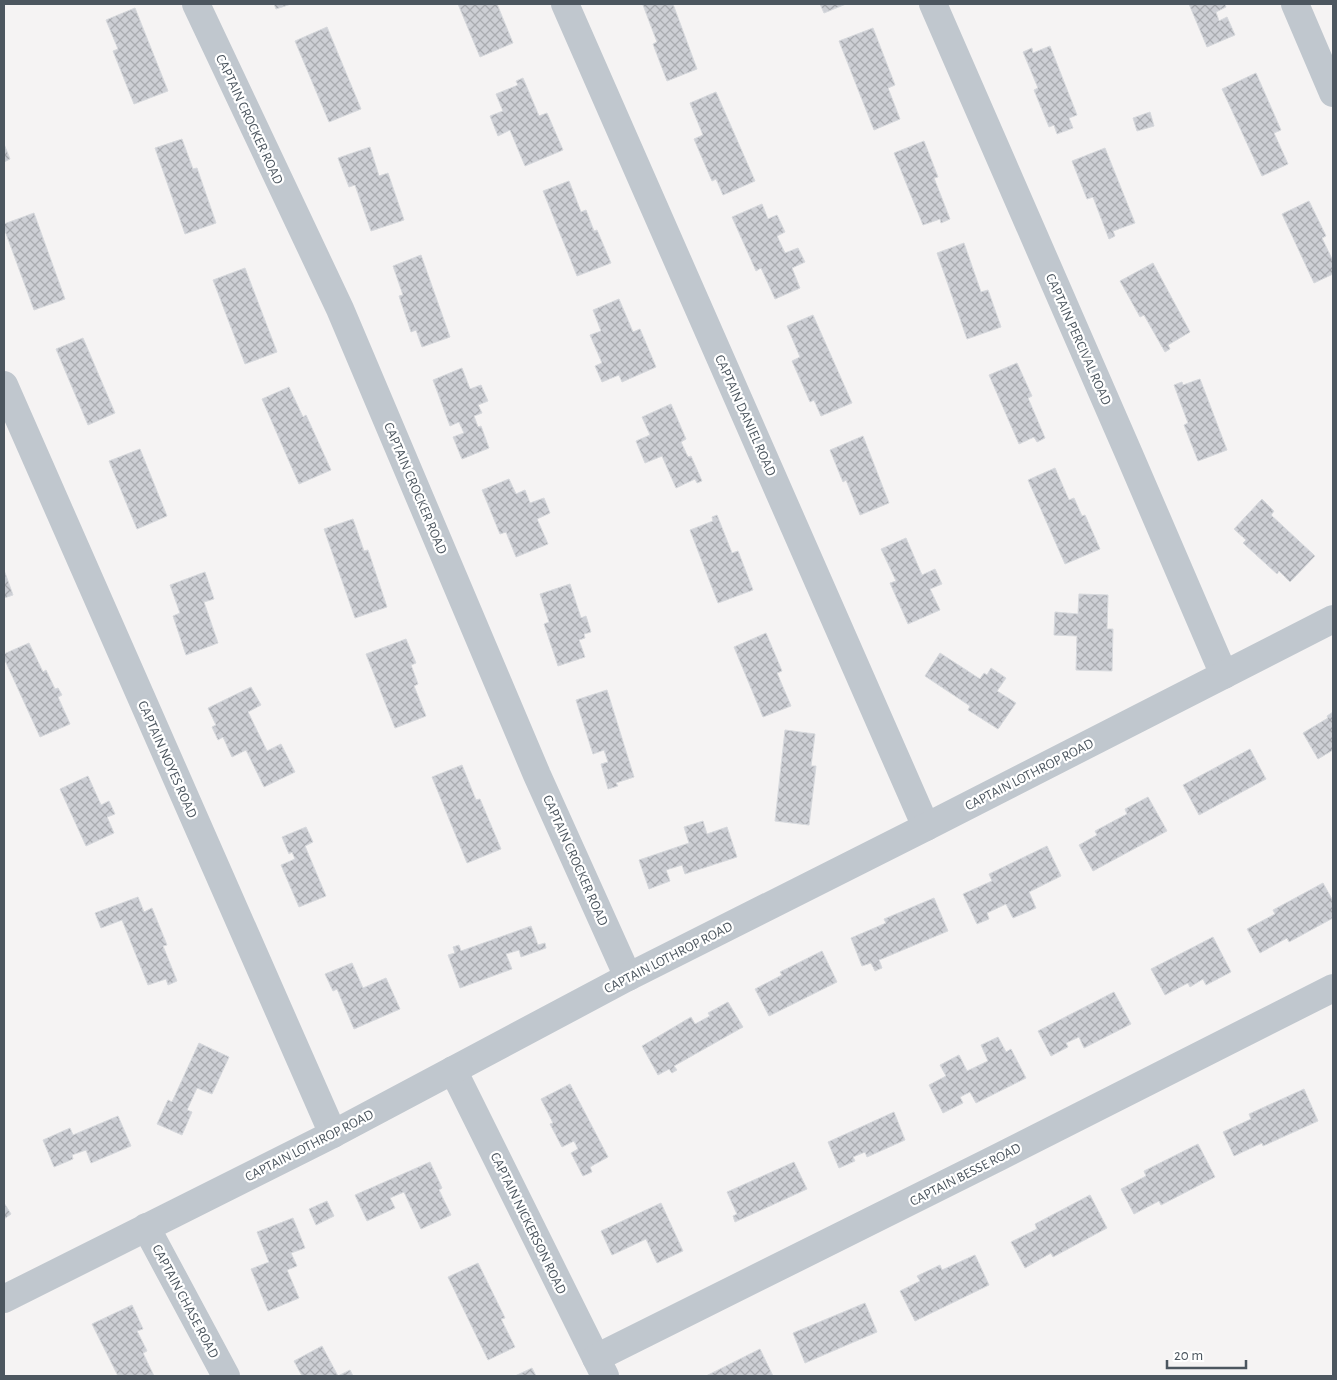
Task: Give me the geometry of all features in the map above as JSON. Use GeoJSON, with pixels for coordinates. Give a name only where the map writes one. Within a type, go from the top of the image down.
{"type":"FeatureCollection","features":[{"type":"Feature","properties":{"kind":"street","name":"CAPTAIN CROCKER ROAD"},"geometry":{"type":"LineString","coordinates":[[196,4],[340,309],[538,775],[628,977]]}},
{"type":"Feature","properties":{"kind":"street","name":"CAPTAIN DANIEL ROAD"},"geometry":{"type":"LineString","coordinates":[[565,4],[926,827]]}},
{"type":"Feature","properties":{"kind":"street","name":"CAPTAIN PERCIVAL ROAD"},"geometry":{"type":"LineString","coordinates":[[933,4],[1224,674]]}},
{"type":"Feature","properties":{"kind":"street"},"geometry":{"type":"LineString","coordinates":[[1295,4],[1333,93]]}},
{"type":"Feature","properties":{"kind":"street","name":"CAPTAIN NOYES ROAD"},"geometry":{"type":"LineString","coordinates":[[4,385],[332,1134]]}},
{"type":"Feature","properties":{"kind":"street","name":"CAPTAIN LOTHROP ROAD"},"geometry":{"type":"LineString","coordinates":[[4,1299],[332,1134],[628,977],[1333,619]]}},
{"type":"Feature","properties":{"kind":"street","name":"CAPTAIN BESSE ROAD"},"geometry":{"type":"LineString","coordinates":[[601,1367],[998,1158],[1333,988]]}},
{"type":"Feature","properties":{"kind":"street","name":"CAPTAIN NICKERSON ROAD"},"geometry":{"type":"LineString","coordinates":[[453,1070],[601,1367]]}},
{"type":"Feature","properties":{"kind":"street","name":"CAPTAIN CHASE ROAD"},"geometry":{"type":"LineString","coordinates":[[146,1227],[226,1376]]}},
{"type":"Feature","properties":{"kind":"building"},"geometry":{"type":"Polygon","coordinates":[[[274,4],[291,4],[276,9],[274,4]]]}},
{"type":"Feature","properties":{"kind":"building"},"geometry":{"type":"Polygon","coordinates":[[[458,4],[497,4],[513,43],[480,57],[458,4]]]}},
{"type":"Feature","properties":{"kind":"building"},"geometry":{"type":"Polygon","coordinates":[[[673,4],[697,69],[667,81],[653,44],[657,42],[643,5],[673,4]]]}},
{"type":"Feature","properties":{"kind":"building"},"geometry":{"type":"Polygon","coordinates":[[[820,4],[846,4],[824,13],[820,4]]]}},
{"type":"Feature","properties":{"kind":"building"},"geometry":{"type":"Polygon","coordinates":[[[1189,4],[1225,4],[1226,7],[1216,12],[1219,21],[1227,17],[1235,35],[1207,47],[1189,4]]]}},
{"type":"Feature","properties":{"kind":"building"},"geometry":{"type":"Polygon","coordinates":[[[135,8],[168,91],[134,104],[113,51],[118,49],[106,20],[135,8]]]}},
{"type":"Feature","properties":{"kind":"building"},"geometry":{"type":"Polygon","coordinates":[[[327,27],[361,109],[329,122],[295,41],[327,27]]]}},
{"type":"Feature","properties":{"kind":"building"},"geometry":{"type":"Polygon","coordinates":[[[873,28],[895,85],[888,88],[900,119],[874,130],[839,41],[873,28]]]}},
{"type":"Feature","properties":{"kind":"building"},"geometry":{"type":"Polygon","coordinates":[[[1050,46],[1077,115],[1069,118],[1073,128],[1057,134],[1054,125],[1049,127],[1034,90],[1038,88],[1023,52],[1032,48],[1033,53],[1050,46]]]}},
{"type":"Feature","properties":{"kind":"building"},"geometry":{"type":"Polygon","coordinates":[[[1256,73],[1281,130],[1274,133],[1288,164],[1262,176],[1222,89],[1256,73]]]}},
{"type":"Feature","properties":{"kind":"building"},"geometry":{"type":"Polygon","coordinates":[[[523,78],[539,116],[547,113],[563,150],[525,166],[510,130],[498,136],[490,116],[503,111],[496,94],[518,85],[516,81],[523,78]]]}},
{"type":"Feature","properties":{"kind":"building"},"geometry":{"type":"Polygon","coordinates":[[[716,92],[755,181],[723,195],[716,179],[712,181],[694,139],[703,135],[690,103],[716,92]]]}},
{"type":"Feature","properties":{"kind":"building"},"geometry":{"type":"Polygon","coordinates":[[[1150,112],[1154,126],[1137,131],[1133,118],[1150,112]]]}},
{"type":"Feature","properties":{"kind":"building"},"geometry":{"type":"Polygon","coordinates":[[[182,139],[193,169],[197,168],[216,223],[185,234],[155,148],[182,139]]]}},
{"type":"Feature","properties":{"kind":"building"},"geometry":{"type":"Polygon","coordinates":[[[924,141],[938,177],[934,178],[950,219],[941,223],[940,219],[923,225],[894,153],[924,141]]]}},
{"type":"Feature","properties":{"kind":"building"},"geometry":{"type":"Polygon","coordinates":[[[4,144],[10,159],[4,162],[4,144]]]}},
{"type":"Feature","properties":{"kind":"building"},"geometry":{"type":"Polygon","coordinates":[[[370,147],[379,176],[388,173],[404,220],[371,231],[355,185],[349,187],[338,158],[370,147]]]}},
{"type":"Feature","properties":{"kind":"building"},"geometry":{"type":"Polygon","coordinates":[[[1105,148],[1135,223],[1113,231],[1115,236],[1109,239],[1093,197],[1087,199],[1072,161],[1105,148]]]}},
{"type":"Feature","properties":{"kind":"building"},"geometry":{"type":"Polygon","coordinates":[[[569,181],[581,212],[586,210],[594,231],[597,230],[611,263],[577,276],[543,191],[569,181]]]}},
{"type":"Feature","properties":{"kind":"building"},"geometry":{"type":"Polygon","coordinates":[[[1309,201],[1326,236],[1322,238],[1333,261],[1333,274],[1314,283],[1282,214],[1309,201]]]}},
{"type":"Feature","properties":{"kind":"building"},"geometry":{"type":"Polygon","coordinates":[[[762,204],[768,219],[777,215],[785,232],[777,236],[785,253],[798,248],[805,262],[792,268],[800,288],[775,299],[761,268],[756,271],[732,217],[762,204]]]}},
{"type":"Feature","properties":{"kind":"building"},"geometry":{"type":"Polygon","coordinates":[[[34,213],[65,299],[34,310],[4,224],[34,213]]]}},
{"type":"Feature","properties":{"kind":"building"},"geometry":{"type":"Polygon","coordinates":[[[964,243],[981,292],[988,290],[1001,327],[967,339],[937,253],[964,243]]]}},
{"type":"Feature","properties":{"kind":"building"},"geometry":{"type":"Polygon","coordinates":[[[421,255],[450,337],[422,347],[416,330],[411,332],[399,296],[403,295],[393,266],[421,255]]]}},
{"type":"Feature","properties":{"kind":"building"},"geometry":{"type":"Polygon","coordinates":[[[1153,263],[1190,332],[1168,345],[1170,349],[1165,352],[1144,315],[1140,317],[1120,281],[1153,263]]]}},
{"type":"Feature","properties":{"kind":"building"},"geometry":{"type":"Polygon","coordinates":[[[245,268],[277,352],[245,364],[213,280],[245,268]]]}},
{"type":"Feature","properties":{"kind":"building"},"geometry":{"type":"Polygon","coordinates":[[[619,299],[633,332],[640,329],[656,367],[622,382],[619,375],[602,382],[595,366],[602,363],[590,335],[601,331],[593,310],[619,299]]]}},
{"type":"Feature","properties":{"kind":"building"},"geometry":{"type":"Polygon","coordinates":[[[813,315],[852,403],[821,416],[814,400],[810,402],[792,361],[800,357],[787,326],[813,315]]]}},
{"type":"Feature","properties":{"kind":"building"},"geometry":{"type":"Polygon","coordinates":[[[83,338],[115,413],[88,425],[56,349],[83,338]]]}},
{"type":"Feature","properties":{"kind":"building"},"geometry":{"type":"Polygon","coordinates":[[[1017,363],[1032,396],[1028,398],[1045,438],[1037,442],[1034,437],[1019,444],[989,375],[1017,363]]]}},
{"type":"Feature","properties":{"kind":"building"},"geometry":{"type":"Polygon","coordinates":[[[462,368],[470,389],[481,385],[488,401],[478,405],[482,413],[474,416],[478,427],[481,426],[489,448],[462,459],[453,437],[464,433],[459,422],[450,426],[433,380],[462,368]]]}},
{"type":"Feature","properties":{"kind":"building"},"geometry":{"type":"Polygon","coordinates":[[[1200,379],[1227,450],[1198,461],[1184,425],[1188,423],[1174,385],[1182,382],[1183,385],[1200,379]]]}},
{"type":"Feature","properties":{"kind":"building"},"geometry":{"type":"Polygon","coordinates":[[[289,387],[303,417],[306,415],[331,470],[299,484],[262,399],[289,387]]]}},
{"type":"Feature","properties":{"kind":"building"},"geometry":{"type":"Polygon","coordinates":[[[671,404],[686,439],[681,442],[688,457],[691,456],[702,481],[697,483],[695,479],[676,488],[662,456],[645,463],[636,441],[650,435],[642,417],[671,404]]]}},
{"type":"Feature","properties":{"kind":"building"},"geometry":{"type":"Polygon","coordinates":[[[863,436],[889,503],[860,515],[846,480],[843,482],[830,450],[863,436]]]}},
{"type":"Feature","properties":{"kind":"building"},"geometry":{"type":"Polygon","coordinates":[[[140,449],[167,516],[137,529],[109,461],[140,449]]]}},
{"type":"Feature","properties":{"kind":"building"},"geometry":{"type":"Polygon","coordinates":[[[1055,468],[1069,500],[1074,498],[1082,516],[1085,515],[1100,549],[1065,564],[1028,480],[1055,468]]]}},
{"type":"Feature","properties":{"kind":"building"},"geometry":{"type":"Polygon","coordinates":[[[509,479],[516,494],[525,490],[530,503],[544,498],[550,513],[537,519],[548,544],[516,557],[506,532],[500,534],[482,490],[509,479]]]}},
{"type":"Feature","properties":{"kind":"building"},"geometry":{"type":"Polygon","coordinates":[[[1262,499],[1274,511],[1271,515],[1315,556],[1290,582],[1279,571],[1277,574],[1243,543],[1246,540],[1234,529],[1262,499]]]}},
{"type":"Feature","properties":{"kind":"building"},"geometry":{"type":"Polygon","coordinates":[[[717,515],[732,553],[738,551],[753,590],[718,603],[690,530],[713,521],[712,517],[717,515]]]}},
{"type":"Feature","properties":{"kind":"building"},"geometry":{"type":"Polygon","coordinates":[[[353,519],[364,551],[368,550],[387,607],[355,618],[324,529],[353,519]]]}},
{"type":"Feature","properties":{"kind":"building"},"geometry":{"type":"Polygon","coordinates":[[[906,538],[922,575],[935,569],[942,584],[930,589],[940,610],[908,624],[890,583],[896,581],[881,549],[906,538]]]}},
{"type":"Feature","properties":{"kind":"building"},"geometry":{"type":"Polygon","coordinates":[[[4,570],[13,595],[4,598],[4,570]]]}},
{"type":"Feature","properties":{"kind":"building"},"geometry":{"type":"Polygon","coordinates":[[[205,572],[214,599],[204,602],[218,643],[186,655],[173,616],[180,613],[170,585],[205,572]]]}},
{"type":"Feature","properties":{"kind":"building"},"geometry":{"type":"Polygon","coordinates":[[[570,584],[581,618],[586,616],[591,632],[584,634],[585,638],[579,640],[585,657],[558,666],[544,624],[549,622],[540,594],[570,584]]]}},
{"type":"Feature","properties":{"kind":"building"},"geometry":{"type":"Polygon","coordinates":[[[1079,594],[1108,595],[1107,629],[1113,629],[1112,671],[1076,670],[1077,636],[1054,635],[1055,612],[1078,614],[1079,594]]]}},
{"type":"Feature","properties":{"kind":"building"},"geometry":{"type":"Polygon","coordinates":[[[766,633],[782,671],[777,673],[791,706],[763,717],[734,647],[766,633]]]}},
{"type":"Feature","properties":{"kind":"building"},"geometry":{"type":"Polygon","coordinates":[[[406,639],[416,663],[411,665],[418,684],[414,686],[426,716],[395,728],[366,654],[406,639]]]}},
{"type":"Feature","properties":{"kind":"building"},"geometry":{"type":"Polygon","coordinates":[[[29,643],[43,672],[46,670],[55,689],[58,688],[62,695],[58,697],[70,724],[40,737],[4,658],[4,654],[29,643]]]}},
{"type":"Feature","properties":{"kind":"building"},"geometry":{"type":"Polygon","coordinates":[[[940,653],[980,679],[984,673],[987,675],[991,668],[1006,678],[997,691],[1016,703],[998,729],[968,710],[970,706],[925,676],[940,653]]]}},
{"type":"Feature","properties":{"kind":"building"},"geometry":{"type":"Polygon","coordinates":[[[251,687],[261,705],[248,712],[267,751],[281,744],[295,772],[264,787],[246,750],[232,757],[223,737],[218,740],[212,727],[216,725],[208,708],[251,687]]]}},
{"type":"Feature","properties":{"kind":"building"},"geometry":{"type":"Polygon","coordinates":[[[607,690],[634,777],[616,783],[618,786],[608,789],[601,764],[608,762],[604,750],[593,754],[576,700],[607,690]]]}},
{"type":"Feature","properties":{"kind":"building"},"geometry":{"type":"Polygon","coordinates":[[[1333,712],[1333,750],[1318,759],[1303,733],[1328,718],[1327,716],[1333,712]]]}},
{"type":"Feature","properties":{"kind":"building"},"geometry":{"type":"Polygon","coordinates":[[[785,730],[815,734],[811,766],[816,766],[809,825],[775,821],[785,730]]]}},
{"type":"Feature","properties":{"kind":"building"},"geometry":{"type":"Polygon","coordinates":[[[1250,749],[1266,779],[1199,815],[1183,785],[1250,749]]]}},
{"type":"Feature","properties":{"kind":"building"},"geometry":{"type":"Polygon","coordinates":[[[462,765],[476,800],[480,799],[501,849],[467,863],[432,777],[462,765]]]}},
{"type":"Feature","properties":{"kind":"building"},"geometry":{"type":"Polygon","coordinates":[[[88,776],[101,805],[109,801],[115,814],[107,817],[114,833],[86,846],[60,789],[88,776]]]}},
{"type":"Feature","properties":{"kind":"building"},"geometry":{"type":"Polygon","coordinates":[[[1148,797],[1167,831],[1093,871],[1079,845],[1097,835],[1095,831],[1127,814],[1125,809],[1148,797]]]}},
{"type":"Feature","properties":{"kind":"building"},"geometry":{"type":"Polygon","coordinates":[[[703,821],[707,834],[727,827],[737,857],[685,874],[682,865],[666,870],[670,881],[649,889],[639,860],[689,843],[684,827],[703,821]]]}},
{"type":"Feature","properties":{"kind":"building"},"geometry":{"type":"Polygon","coordinates":[[[306,827],[313,842],[305,846],[326,896],[299,907],[281,865],[295,859],[292,852],[289,854],[282,837],[306,827]]]}},
{"type":"Feature","properties":{"kind":"building"},"geometry":{"type":"Polygon","coordinates":[[[1047,846],[1061,876],[1029,892],[1036,908],[1013,918],[1006,904],[987,913],[989,919],[977,924],[963,894],[992,881],[989,874],[1047,846]]]}},
{"type":"Feature","properties":{"kind":"building"},"geometry":{"type":"Polygon","coordinates":[[[1323,883],[1333,901],[1333,918],[1289,942],[1287,938],[1260,953],[1247,929],[1275,914],[1273,910],[1323,883]]]}},
{"type":"Feature","properties":{"kind":"building"},"geometry":{"type":"Polygon","coordinates":[[[138,897],[144,912],[152,908],[167,945],[163,946],[177,981],[168,985],[166,979],[148,985],[122,920],[101,928],[95,913],[138,897]]]}},
{"type":"Feature","properties":{"kind":"building"},"geometry":{"type":"Polygon","coordinates":[[[934,898],[948,931],[879,960],[882,968],[875,971],[871,963],[862,966],[851,938],[886,923],[884,919],[934,898]]]}},
{"type":"Feature","properties":{"kind":"building"},"geometry":{"type":"Polygon","coordinates":[[[531,926],[538,945],[545,943],[546,948],[521,957],[519,950],[506,954],[512,969],[460,988],[448,955],[455,953],[453,947],[459,945],[461,951],[531,926]]]}},
{"type":"Feature","properties":{"kind":"building"},"geometry":{"type":"Polygon","coordinates":[[[1213,937],[1231,972],[1206,985],[1203,979],[1190,987],[1188,983],[1165,995],[1151,969],[1213,937]]]}},
{"type":"Feature","properties":{"kind":"building"},"geometry":{"type":"Polygon","coordinates":[[[822,951],[837,982],[769,1016],[755,989],[782,975],[780,972],[822,951]]]}},
{"type":"Feature","properties":{"kind":"building"},"geometry":{"type":"Polygon","coordinates":[[[352,963],[363,988],[386,978],[400,1009],[354,1029],[337,989],[333,991],[325,974],[352,963]]]}},
{"type":"Feature","properties":{"kind":"building"},"geometry":{"type":"Polygon","coordinates":[[[1114,992],[1131,1024],[1084,1048],[1079,1037],[1066,1043],[1068,1047],[1051,1056],[1038,1031],[1114,992]]]}},
{"type":"Feature","properties":{"kind":"building"},"geometry":{"type":"Polygon","coordinates":[[[728,1002],[743,1027],[674,1066],[677,1070],[672,1073],[669,1069],[658,1075],[642,1046],[691,1017],[695,1024],[710,1016],[708,1013],[728,1002]]]}},
{"type":"Feature","properties":{"kind":"building"},"geometry":{"type":"Polygon","coordinates":[[[998,1037],[1006,1052],[1011,1049],[1026,1078],[976,1103],[970,1092],[960,1097],[963,1103],[943,1113],[929,1085],[946,1076],[940,1065],[959,1055],[967,1071],[988,1061],[981,1045],[998,1037]]]}},
{"type":"Feature","properties":{"kind":"building"},"geometry":{"type":"Polygon","coordinates":[[[199,1043],[229,1057],[212,1094],[197,1088],[187,1110],[192,1112],[182,1135],[157,1124],[168,1100],[172,1102],[199,1043]]]}},
{"type":"Feature","properties":{"kind":"building"},"geometry":{"type":"Polygon","coordinates":[[[570,1084],[608,1157],[590,1167],[592,1172],[583,1176],[571,1153],[578,1149],[574,1141],[562,1147],[550,1124],[553,1123],[541,1099],[570,1084]]]}},
{"type":"Feature","properties":{"kind":"building"},"geometry":{"type":"Polygon","coordinates":[[[1304,1089],[1318,1121],[1263,1146],[1262,1143],[1234,1156],[1223,1132],[1251,1119],[1249,1114],[1304,1089]]]}},
{"type":"Feature","properties":{"kind":"building"},"geometry":{"type":"Polygon","coordinates":[[[894,1112],[905,1140],[867,1157],[865,1152],[853,1157],[855,1161],[839,1168],[828,1142],[894,1112]]]}},
{"type":"Feature","properties":{"kind":"building"},"geometry":{"type":"Polygon","coordinates":[[[118,1116],[131,1146],[91,1163],[86,1150],[72,1155],[73,1159],[54,1167],[43,1140],[70,1128],[73,1135],[118,1116]]]}},
{"type":"Feature","properties":{"kind":"building"},"geometry":{"type":"Polygon","coordinates":[[[1198,1144],[1215,1177],[1161,1205],[1159,1201],[1134,1214],[1121,1189],[1146,1176],[1144,1171],[1198,1144]]]}},
{"type":"Feature","properties":{"kind":"building"},"geometry":{"type":"Polygon","coordinates":[[[430,1162],[442,1188],[439,1190],[451,1215],[421,1229],[404,1192],[390,1198],[395,1208],[367,1221],[355,1195],[430,1162]]]}},
{"type":"Feature","properties":{"kind":"building"},"geometry":{"type":"Polygon","coordinates":[[[794,1162],[807,1189],[735,1222],[733,1216],[737,1214],[727,1192],[794,1162]]]}},
{"type":"Feature","properties":{"kind":"building"},"geometry":{"type":"Polygon","coordinates":[[[1090,1195],[1107,1228],[1053,1257],[1051,1253],[1025,1268],[1011,1242],[1037,1229],[1035,1224],[1090,1195]]]}},
{"type":"Feature","properties":{"kind":"building"},"geometry":{"type":"Polygon","coordinates":[[[327,1201],[334,1216],[316,1225],[309,1209],[327,1201]]]}},
{"type":"Feature","properties":{"kind":"building"},"geometry":{"type":"Polygon","coordinates":[[[4,1203],[11,1214],[4,1219],[4,1203]]]}},
{"type":"Feature","properties":{"kind":"building"},"geometry":{"type":"Polygon","coordinates":[[[661,1203],[683,1251],[657,1263],[646,1239],[612,1255],[601,1231],[661,1203]]]}},
{"type":"Feature","properties":{"kind":"building"},"geometry":{"type":"Polygon","coordinates":[[[293,1218],[305,1248],[291,1253],[297,1266],[287,1270],[299,1298],[268,1311],[251,1269],[269,1262],[257,1232],[293,1218]]]}},
{"type":"Feature","properties":{"kind":"building"},"geometry":{"type":"Polygon","coordinates":[[[975,1255],[989,1285],[915,1321],[900,1291],[920,1281],[917,1276],[940,1265],[942,1270],[975,1255]]]}},
{"type":"Feature","properties":{"kind":"building"},"geometry":{"type":"Polygon","coordinates":[[[478,1263],[505,1318],[501,1319],[515,1347],[488,1360],[448,1277],[478,1263]]]}},
{"type":"Feature","properties":{"kind":"building"},"geometry":{"type":"Polygon","coordinates":[[[865,1303],[877,1332],[805,1363],[793,1333],[865,1303]]]}},
{"type":"Feature","properties":{"kind":"building"},"geometry":{"type":"Polygon","coordinates":[[[132,1305],[143,1329],[137,1331],[147,1351],[143,1353],[154,1376],[118,1376],[92,1324],[132,1305]]]}},
{"type":"Feature","properties":{"kind":"building"},"geometry":{"type":"Polygon","coordinates":[[[322,1346],[338,1376],[302,1376],[294,1361],[322,1346]]]}},
{"type":"Feature","properties":{"kind":"building"},"geometry":{"type":"Polygon","coordinates":[[[760,1349],[773,1376],[706,1376],[760,1349]]]}},
{"type":"Feature","properties":{"kind":"building"},"geometry":{"type":"Polygon","coordinates":[[[532,1368],[536,1376],[515,1376],[532,1368]]]}},
{"type":"Feature","properties":{"kind":"building"},"geometry":{"type":"Polygon","coordinates":[[[350,1370],[353,1376],[338,1376],[350,1370]]]}}]}
